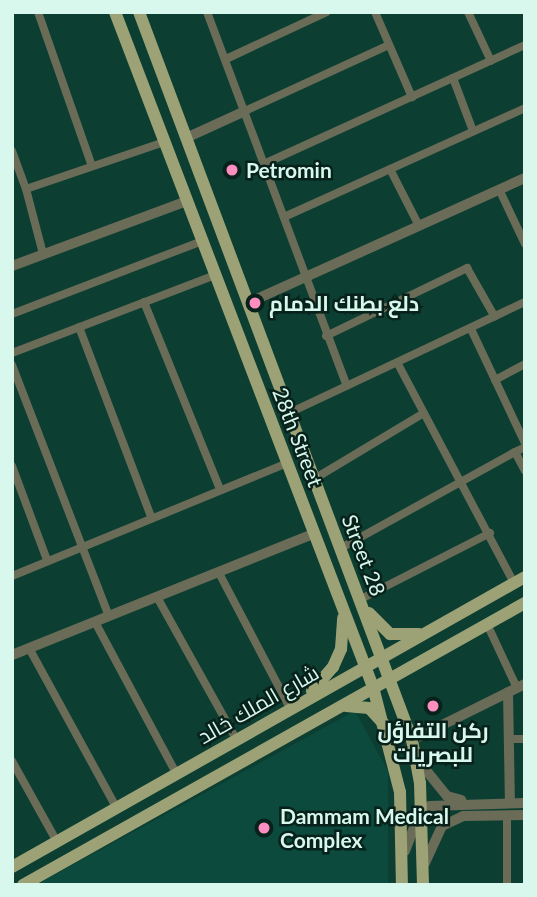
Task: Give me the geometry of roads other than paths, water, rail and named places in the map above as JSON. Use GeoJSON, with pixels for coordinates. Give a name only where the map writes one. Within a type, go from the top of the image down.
{"type":"FeatureCollection","features":[{"type":"Feature","properties":{"kind":"main road","name":"28th Street"},"geometry":{"type":"LineString","coordinates":[[115,12],[373,687],[385,725],[400,792],[402,879]]}},
{"type":"Feature","properties":{"kind":"main road","name":"Street 28"},"geometry":{"type":"LineString","coordinates":[[139,12],[412,740],[416,758],[423,885]]}},
{"type":"Feature","properties":{"kind":"main road","name":"شارع الملك خالد"},"geometry":{"type":"LineString","coordinates":[[12,867],[519,580]]}},
{"type":"Feature","properties":{"kind":"main road"},"geometry":{"type":"LineString","coordinates":[[362,602],[390,634],[426,633]]}},
{"type":"Feature","properties":{"kind":"main road","name":"شارع الملك خالد"},"geometry":{"type":"LineString","coordinates":[[23,885],[525,603]]}},
{"type":"Feature","properties":{"kind":"main road"},"geometry":{"type":"LineString","coordinates":[[302,701],[333,667],[341,649],[342,604]]}},
{"type":"Feature","properties":{"kind":"main road"},"geometry":{"type":"LineString","coordinates":[[398,703],[402,675],[411,667]]}},
{"type":"Feature","properties":{"kind":"main road"},"geometry":{"type":"LineString","coordinates":[[342,706],[369,708],[385,725]]}},
{"type":"Feature","properties":{"kind":"street"},"geometry":{"type":"LineString","coordinates":[[38,12],[92,166]]}},
{"type":"Feature","properties":{"kind":"street"},"geometry":{"type":"LineString","coordinates":[[207,12],[266,163],[326,336],[347,386]]}},
{"type":"Feature","properties":{"kind":"street"},"geometry":{"type":"LineString","coordinates":[[226,59],[327,12]]}},
{"type":"Feature","properties":{"kind":"street"},"geometry":{"type":"LineString","coordinates":[[375,12],[412,97]]}},
{"type":"Feature","properties":{"kind":"street"},"geometry":{"type":"LineString","coordinates":[[468,12],[491,61]]}},
{"type":"Feature","properties":{"kind":"street"},"geometry":{"type":"LineString","coordinates":[[186,138],[389,45]]}},
{"type":"Feature","properties":{"kind":"street"},"geometry":{"type":"LineString","coordinates":[[266,163],[525,45]]}},
{"type":"Feature","properties":{"kind":"street"},"geometry":{"type":"LineString","coordinates":[[453,78],[473,131]]}},
{"type":"Feature","properties":{"kind":"street"},"geometry":{"type":"LineString","coordinates":[[284,217],[525,108]]}},
{"type":"Feature","properties":{"kind":"street"},"geometry":{"type":"LineString","coordinates":[[26,189],[164,142]]}},
{"type":"Feature","properties":{"kind":"street"},"geometry":{"type":"LineString","coordinates":[[12,151],[26,189],[43,254]]}},
{"type":"Feature","properties":{"kind":"street"},"geometry":{"type":"LineString","coordinates":[[390,169],[419,226]]}},
{"type":"Feature","properties":{"kind":"street"},"geometry":{"type":"LineString","coordinates":[[248,303],[525,178]]}},
{"type":"Feature","properties":{"kind":"street"},"geometry":{"type":"LineString","coordinates":[[499,189],[525,244]]}},
{"type":"Feature","properties":{"kind":"street"},"geometry":{"type":"LineString","coordinates":[[12,266],[187,201]]}},
{"type":"Feature","properties":{"kind":"street"},"geometry":{"type":"LineString","coordinates":[[12,314],[202,241]]}},
{"type":"Feature","properties":{"kind":"street"},"geometry":{"type":"LineString","coordinates":[[326,336],[467,268],[495,317]]}},
{"type":"Feature","properties":{"kind":"street"},"geometry":{"type":"LineString","coordinates":[[12,352],[215,275]]}},
{"type":"Feature","properties":{"kind":"street"},"geometry":{"type":"LineString","coordinates":[[144,302],[220,489]]}},
{"type":"Feature","properties":{"kind":"street"},"geometry":{"type":"LineString","coordinates":[[289,413],[525,302]]}},
{"type":"Feature","properties":{"kind":"street"},"geometry":{"type":"LineString","coordinates":[[79,327],[151,516]]}},
{"type":"Feature","properties":{"kind":"street"},"geometry":{"type":"LineString","coordinates":[[341,548],[525,445],[471,328]]}},
{"type":"Feature","properties":{"kind":"street"},"geometry":{"type":"LineString","coordinates":[[495,380],[525,363]]}},
{"type":"Feature","properties":{"kind":"street"},"geometry":{"type":"LineString","coordinates":[[398,364],[460,483],[519,580]]}},
{"type":"Feature","properties":{"kind":"street"},"geometry":{"type":"LineString","coordinates":[[12,365],[109,616]]}},
{"type":"Feature","properties":{"kind":"street"},"geometry":{"type":"LineString","coordinates":[[314,479],[422,414]]}},
{"type":"Feature","properties":{"kind":"street"},"geometry":{"type":"LineString","coordinates":[[515,452],[525,471]]}},
{"type":"Feature","properties":{"kind":"street"},"geometry":{"type":"LineString","coordinates":[[12,576],[151,516],[288,463]]}},
{"type":"Feature","properties":{"kind":"street"},"geometry":{"type":"LineString","coordinates":[[12,466],[47,560]]}},
{"type":"Feature","properties":{"kind":"street"},"geometry":{"type":"LineString","coordinates":[[362,602],[490,533]]}},
{"type":"Feature","properties":{"kind":"street"},"geometry":{"type":"LineString","coordinates":[[12,655],[313,534]]}},
{"type":"Feature","properties":{"kind":"street"},"geometry":{"type":"LineString","coordinates":[[219,573],[290,708]]}},
{"type":"Feature","properties":{"kind":"street"},"geometry":{"type":"LineString","coordinates":[[157,597],[236,739]]}},
{"type":"Feature","properties":{"kind":"street"},"geometry":{"type":"LineString","coordinates":[[95,622],[176,773]]}},
{"type":"Feature","properties":{"kind":"street"},"geometry":{"type":"LineString","coordinates":[[487,624],[517,688],[509,739],[510,803]]}},
{"type":"Feature","properties":{"kind":"street"},"geometry":{"type":"LineString","coordinates":[[29,648],[116,807]]}},
{"type":"Feature","properties":{"kind":"street"},"geometry":{"type":"LineString","coordinates":[[412,740],[517,688]]}},
{"type":"Feature","properties":{"kind":"street"},"geometry":{"type":"LineString","coordinates":[[509,739],[525,739]]}},
{"type":"Feature","properties":{"kind":"street"},"geometry":{"type":"LineString","coordinates":[[416,758],[447,796],[472,803]]}},
{"type":"Feature","properties":{"kind":"street"},"geometry":{"type":"LineString","coordinates":[[12,761],[57,842]]}},
{"type":"Feature","properties":{"kind":"street"},"geometry":{"type":"LineString","coordinates":[[402,879],[407,839],[418,817],[430,806],[525,803]]}},
{"type":"Feature","properties":{"kind":"street"},"geometry":{"type":"LineString","coordinates":[[507,815],[507,885]]}},
{"type":"Feature","properties":{"kind":"street"},"geometry":{"type":"LineString","coordinates":[[423,870],[442,825],[463,816],[525,815]]}},
{"type":"Feature","properties":{"kind":"place","name":"Petromin"},"geometry":{"type":"Point","coordinates":[232,170]}},
{"type":"Feature","properties":{"kind":"place","name":"دلع بطنك الدمام"},"geometry":{"type":"Point","coordinates":[255,303]}},
{"type":"Feature","properties":{"kind":"place","name":"ركن التفاؤل للبصريات"},"geometry":{"type":"Point","coordinates":[433,706]}},
{"type":"Feature","properties":{"kind":"place","name":"Dammam Medical Complex"},"geometry":{"type":"Point","coordinates":[264,828]}}]}
